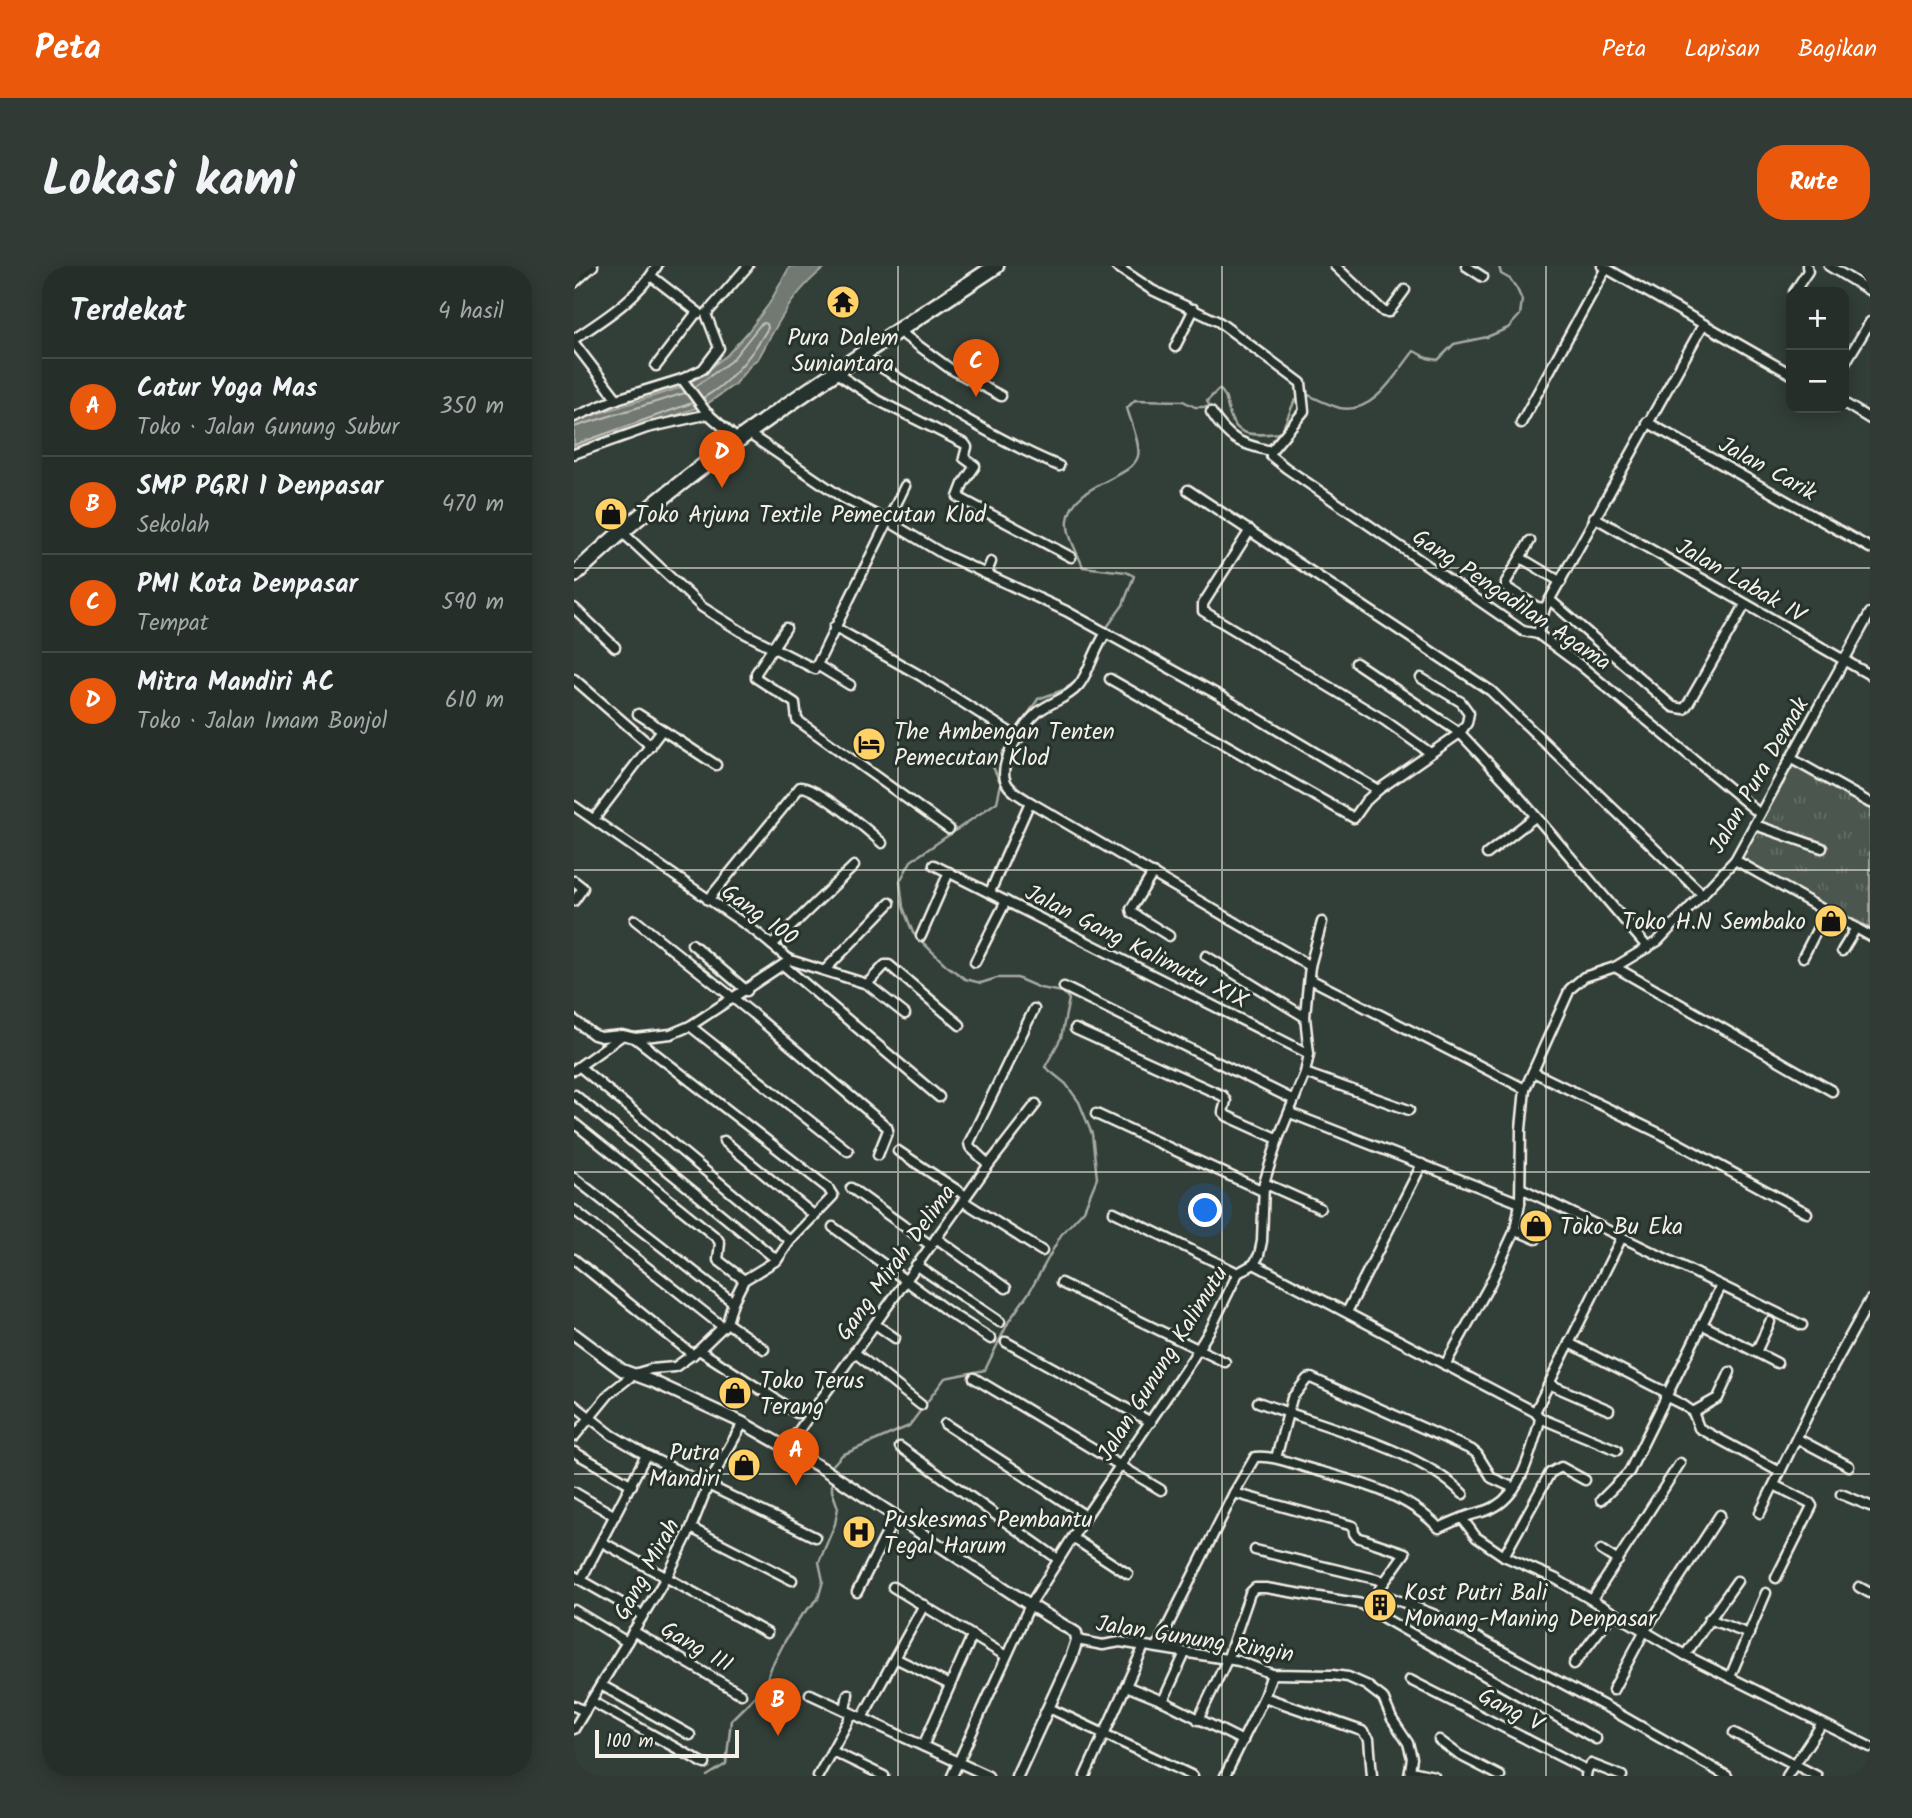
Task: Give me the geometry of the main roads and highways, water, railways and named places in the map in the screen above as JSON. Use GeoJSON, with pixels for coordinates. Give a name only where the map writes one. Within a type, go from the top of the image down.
{"type":"FeatureCollection","features":[{"type":"Feature","properties":{"kind":"highway"},"geometry":{"type":"LineString","coordinates":[[577,567],[742,436],[996,266]]}},
{"type":"Feature","properties":{"kind":"water"},"geometry":{"type":"Polygon","coordinates":[[[790,266],[827,266],[795,297],[758,359],[735,384],[707,404],[574,452],[574,421],[679,388],[727,355],[769,304],[790,266]]]}},
{"type":"Feature","properties":{"kind":"waterway"},"geometry":{"type":"LineString","coordinates":[[1105,630],[1123,605],[1134,576],[1126,572],[1083,567],[1071,538],[1068,520],[1072,507],[1080,497],[1125,471],[1138,456],[1137,439],[1127,408],[1135,400],[1183,401],[1195,407],[1210,407],[1207,401],[1219,389],[1224,395],[1235,426],[1255,434],[1281,433],[1294,402],[1304,393],[1340,408],[1363,405],[1374,399],[1392,381],[1414,351],[1438,360],[1454,344],[1487,337],[1508,328],[1520,315],[1522,300],[1510,279],[1501,274],[1499,266]]}},
{"type":"Feature","properties":{"kind":"waterway"},"geometry":{"type":"LineString","coordinates":[[832,1470],[832,1466],[842,1455],[909,1426],[945,1378],[985,1370],[1009,1321],[1030,1291],[1061,1235],[1084,1210],[1097,1178],[1092,1134],[1079,1102],[1066,1084],[1045,1067],[1061,1038],[1069,999],[1063,992],[1040,988],[1017,978],[997,978],[981,983],[965,979],[946,965],[913,933],[903,907],[900,881],[911,861],[997,802],[1001,784],[993,767],[1038,699],[1063,690],[1077,681],[1100,635]]}},
{"type":"Feature","properties":{"kind":"waterway"},"geometry":{"type":"LineString","coordinates":[[707,1776],[726,1764],[731,1720],[764,1687],[785,1641],[800,1617],[818,1599],[823,1581],[819,1562],[835,1524],[838,1508],[832,1491],[832,1477]]}},
{"type":"Feature","properties":{"kind":"place","name":"Pura Dalem Suniantara"},"geometry":{"type":"Point","coordinates":[843,302]}},
{"type":"Feature","properties":{"kind":"place","name":"PMI Kota Denpasar"},"geometry":{"type":"Point","coordinates":[976,397]}},
{"type":"Feature","properties":{"kind":"place","name":"Mitra Mandiri AC"},"geometry":{"type":"Point","coordinates":[722,488]}},
{"type":"Feature","properties":{"kind":"place","name":"Toko Arjuna Textile Pemecutan Klod"},"geometry":{"type":"Point","coordinates":[611,514]}},
{"type":"Feature","properties":{"kind":"place","name":"The Ambengan Tenten Pemecutan Klod"},"geometry":{"type":"Point","coordinates":[869,744]}},
{"type":"Feature","properties":{"kind":"place","name":"Toko H.N Sembako"},"geometry":{"type":"Point","coordinates":[1831,921]}},
{"type":"Feature","properties":{"kind":"place","name":"Toko Bu Eka"},"geometry":{"type":"Point","coordinates":[1536,1226]}},
{"type":"Feature","properties":{"kind":"place","name":"Toko Terus Terang"},"geometry":{"type":"Point","coordinates":[735,1393]}},
{"type":"Feature","properties":{"kind":"place","name":"Putra Mandiri"},"geometry":{"type":"Point","coordinates":[744,1465]}},
{"type":"Feature","properties":{"kind":"place","name":"Catur Yoga Mas"},"geometry":{"type":"Point","coordinates":[796,1486]}},
{"type":"Feature","properties":{"kind":"place","name":"Puskesmas Pembantu Tegal Harum"},"geometry":{"type":"Point","coordinates":[859,1532]}},
{"type":"Feature","properties":{"kind":"place","name":"Kost Putri Bali Monang-Maning Denpasar"},"geometry":{"type":"Point","coordinates":[1380,1605]}},
{"type":"Feature","properties":{"kind":"place","name":"SMP PGRI 1 Denpasar"},"geometry":{"type":"Point","coordinates":[778,1736]}}]}
